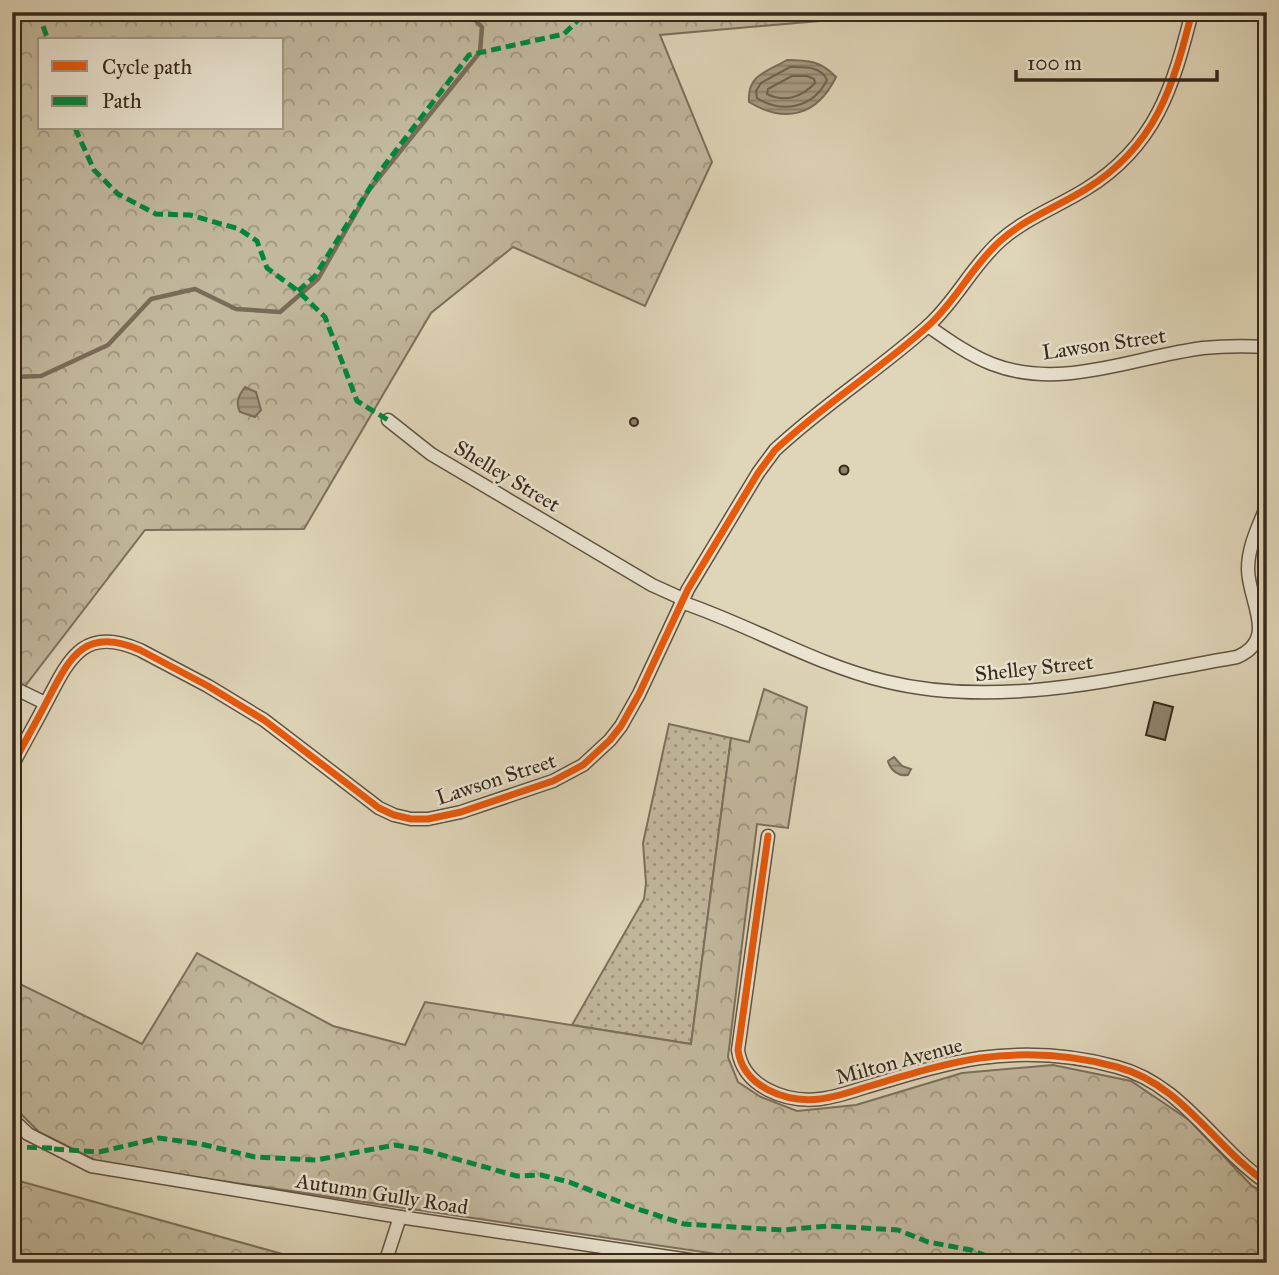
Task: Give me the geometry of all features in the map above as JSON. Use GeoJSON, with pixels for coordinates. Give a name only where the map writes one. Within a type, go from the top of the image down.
{"type":"FeatureCollection","features":[{"type":"Feature","properties":{"kind":"street"},"geometry":{"type":"LineString","coordinates":[[928,326],[1001,241],[1034,216],[1086,189],[1133,150],[1166,99],[1178,67],[1192,12]]}},
{"type":"Feature","properties":{"kind":"street","name":"Lawson Street"},"geometry":{"type":"LineString","coordinates":[[12,766],[64,667],[79,650],[96,642],[127,644],[246,709],[379,808],[394,815],[428,819],[461,812],[553,781],[583,765],[598,753],[631,710],[682,600],[758,473],[775,450],[928,326],[972,355],[992,364],[1034,374],[1080,372],[1202,348],[1267,347]]}},
{"type":"Feature","properties":{"kind":"street","name":"Shelley Street"},"geometry":{"type":"LineString","coordinates":[[388,420],[431,454],[652,585],[682,600],[846,670],[886,682],[967,694],[1045,690],[1237,657],[1248,652],[1255,645],[1259,625],[1248,570],[1250,547],[1267,505]]}},
{"type":"Feature","properties":{"kind":"street"},"geometry":{"type":"LineString","coordinates":[[12,687],[46,704]]}},
{"type":"Feature","properties":{"kind":"street","name":"Milton Avenue"},"geometry":{"type":"LineString","coordinates":[[768,836],[738,1039],[739,1060],[744,1072],[754,1081],[766,1089],[795,1099],[820,1099],[944,1065],[982,1058],[1049,1056],[1102,1063],[1136,1073],[1168,1091],[1244,1166],[1267,1182]]}},
{"type":"Feature","properties":{"kind":"street","name":"Autumn Gully Road"},"geometry":{"type":"LineString","coordinates":[[12,1119],[28,1134],[91,1166],[400,1217],[703,1262]]}},
{"type":"Feature","properties":{"kind":"street"},"geometry":{"type":"LineString","coordinates":[[385,1263],[400,1217]]}},
{"type":"Feature","properties":{"kind":"green space"},"geometry":{"type":"Polygon","coordinates":[[[12,12],[817,12],[819,21],[660,35],[712,162],[645,306],[513,247],[431,313],[304,529],[145,530],[12,703],[12,12]]]}},
{"type":"Feature","properties":{"kind":"green space"},"geometry":{"type":"Polygon","coordinates":[[[764,689],[807,707],[788,828],[757,824],[728,1057],[738,1082],[761,1097],[797,1111],[856,1105],[962,1073],[1053,1065],[1131,1081],[1189,1120],[1252,1186],[1267,1194],[1267,1263],[777,1263],[101,1163],[39,1132],[12,1105],[12,980],[142,1044],[197,953],[333,1026],[405,1045],[425,1002],[691,1044],[731,738],[749,742],[764,689]]]}},
{"type":"Feature","properties":{"kind":"green space"},"geometry":{"type":"Polygon","coordinates":[[[669,724],[731,738],[691,1044],[572,1025],[644,899],[646,883],[643,843],[669,724]]]}},
{"type":"Feature","properties":{"kind":"green space"},"geometry":{"type":"Polygon","coordinates":[[[12,1179],[315,1263],[12,1263],[12,1179]]]}},
{"type":"Feature","properties":{"kind":"water"},"geometry":{"type":"Polygon","coordinates":[[[787,60],[814,62],[836,77],[819,100],[810,108],[799,112],[775,113],[749,102],[751,86],[759,75],[787,60]]]}},
{"type":"Feature","properties":{"kind":"water"},"geometry":{"type":"Polygon","coordinates":[[[245,387],[256,392],[261,410],[255,417],[240,412],[238,399],[245,387]]]}},
{"type":"Feature","properties":{"kind":"water"},"geometry":{"type":"Polygon","coordinates":[[[894,757],[902,766],[911,769],[908,775],[898,774],[891,767],[888,761],[894,757]]]}},
{"type":"Feature","properties":{"kind":"building"},"geometry":{"type":"Polygon","coordinates":[[[634,418],[638,422],[634,426],[630,422],[634,418]]]}},
{"type":"Feature","properties":{"kind":"building"},"geometry":{"type":"Polygon","coordinates":[[[844,466],[848,470],[844,474],[840,470],[844,466]]]}},
{"type":"Feature","properties":{"kind":"building"},"geometry":{"type":"Polygon","coordinates":[[[1154,702],[1173,707],[1165,740],[1146,735],[1154,702]]]}},
{"type":"Feature","properties":{"kind":"waterway"},"geometry":{"type":"LineString","coordinates":[[12,377],[41,376],[108,345],[151,299],[195,289],[236,309],[280,312],[318,279],[369,190],[480,52],[482,27],[467,12]]}},
{"type":"Feature","properties":{"kind":"marked path"},"geometry":{"type":"LineString","coordinates":[[38,12],[47,38]]}},
{"type":"Feature","properties":{"kind":"marked path"},"geometry":{"type":"LineString","coordinates":[[298,291],[315,276],[381,170],[469,55],[564,34],[586,12]]}},
{"type":"Feature","properties":{"kind":"marked path"},"geometry":{"type":"LineString","coordinates":[[76,130],[94,170],[118,194],[156,214],[190,215],[239,229],[257,241],[267,268],[298,291],[325,317],[357,401],[388,420]]}},
{"type":"Feature","properties":{"kind":"marked path"},"geometry":{"type":"LineString","coordinates":[[54,1149],[99,1152],[159,1138],[201,1144],[255,1157],[316,1160],[395,1145],[424,1150],[517,1176],[541,1175],[569,1182],[684,1224],[782,1230],[829,1226],[898,1230],[928,1242],[971,1250],[1005,1263]]}},
{"type":"Feature","properties":{"kind":"marked path"},"geometry":{"type":"LineString","coordinates":[[12,1147],[52,1148]]}},
{"type":"Feature","properties":{"kind":"cycle path"},"geometry":{"type":"LineString","coordinates":[[12,766],[71,660],[91,644],[104,642],[121,643],[140,650],[208,686],[264,720],[379,808],[394,815],[428,819],[461,812],[553,781],[583,765],[621,726],[639,694],[688,589],[758,473],[775,450],[928,326],[1000,241],[1031,219],[1086,189],[1129,154],[1145,134],[1169,90],[1192,12]]}},
{"type":"Feature","properties":{"kind":"cycle path"},"geometry":{"type":"LineString","coordinates":[[768,836],[738,1050],[748,1074],[757,1083],[780,1095],[807,1100],[843,1094],[937,1067],[980,1058],[1049,1056],[1100,1063],[1140,1075],[1160,1087],[1267,1183]]}}]}
